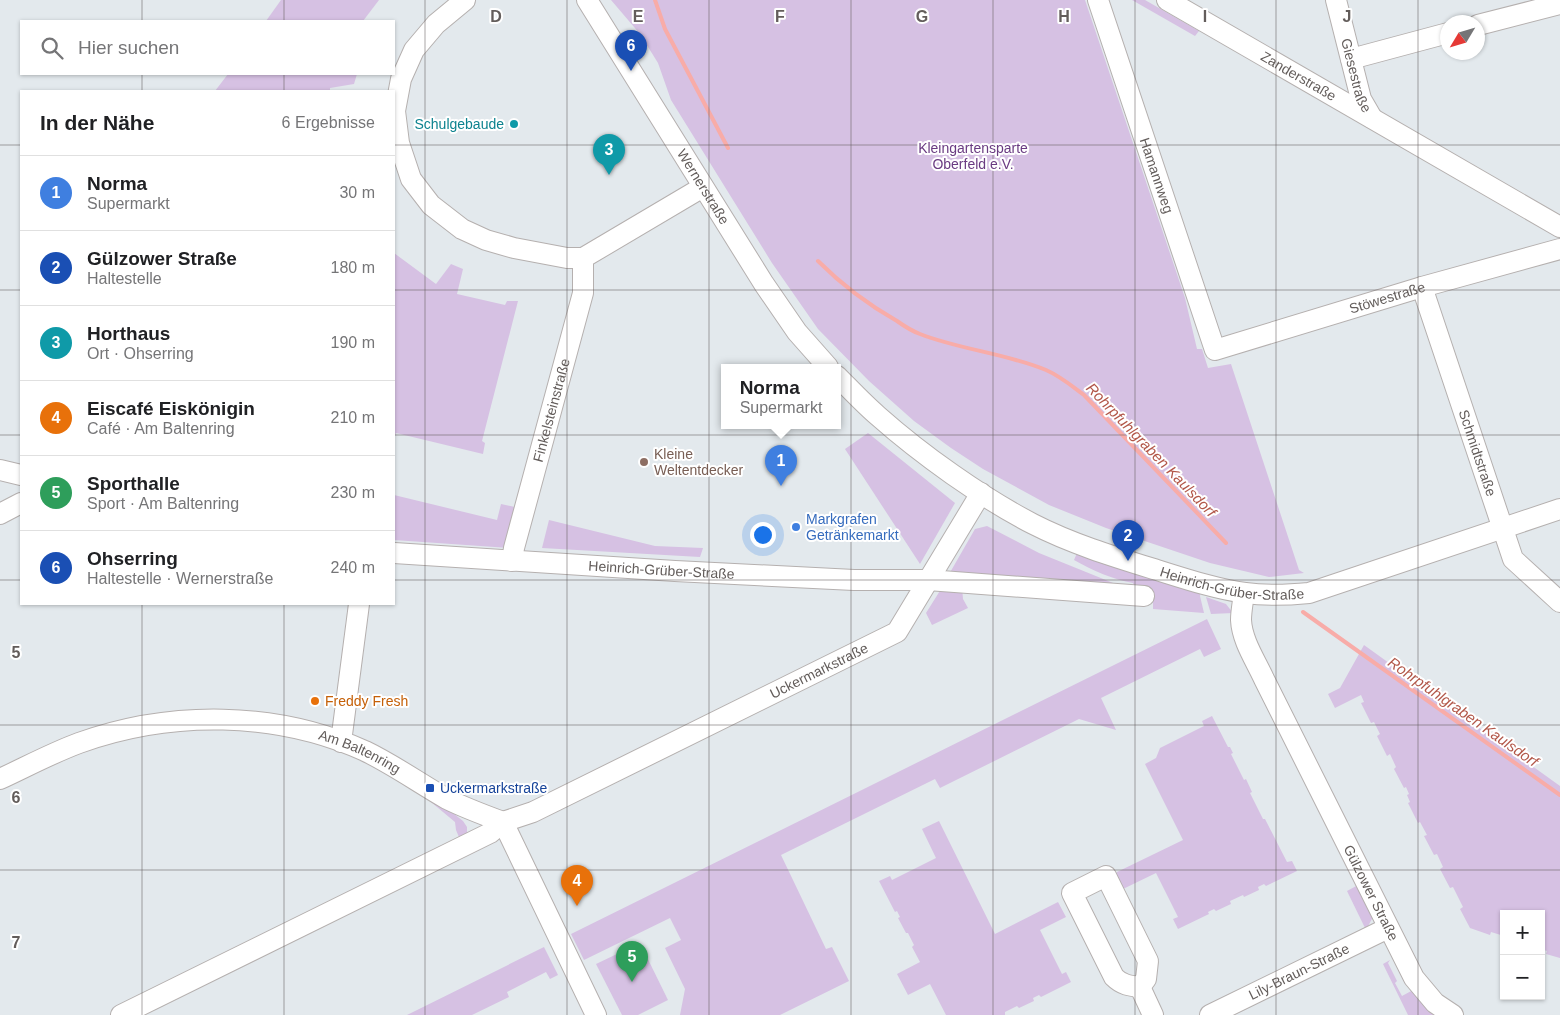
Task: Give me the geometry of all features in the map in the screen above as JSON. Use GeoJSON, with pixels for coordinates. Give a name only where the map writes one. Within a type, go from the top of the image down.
{"type":"FeatureCollection","features":[{"type":"Feature","properties":{"kind":"street"},"geometry":{"type":"LineString","coordinates":[[465,0],[436,24],[414,50],[401,79],[395,111],[400,143],[411,179],[431,205],[462,229],[486,240],[514,248],[567,258],[583,258],[703,187]]}},
{"type":"Feature","properties":{"kind":"street","name":"Wernerstraße"},"geometry":{"type":"LineString","coordinates":[[588,0],[764,284],[798,332],[825,364]]}},
{"type":"Feature","properties":{"kind":"street","name":"Hamannweg"},"geometry":{"type":"LineString","coordinates":[[1098,0],[1215,350]]}},
{"type":"Feature","properties":{"kind":"street","name":"Zanderstraße"},"geometry":{"type":"LineString","coordinates":[[1167,0],[1560,227]]}},
{"type":"Feature","properties":{"kind":"street","name":"Giesestraße"},"geometry":{"type":"LineString","coordinates":[[1336,0],[1361,99],[1372,118]]}},
{"type":"Feature","properties":{"kind":"street"},"geometry":{"type":"LineString","coordinates":[[1485,23],[1560,4]]}},
{"type":"Feature","properties":{"kind":"street"},"geometry":{"type":"LineString","coordinates":[[1350,59],[1440,35]]}},
{"type":"Feature","properties":{"kind":"street","name":"Stöwestraße"},"geometry":{"type":"LineString","coordinates":[[1215,350],[1422,287],[1560,250]]}},
{"type":"Feature","properties":{"kind":"street","name":"Finkelsteinstraße"},"geometry":{"type":"LineString","coordinates":[[512,561],[583,293],[583,258]]}},
{"type":"Feature","properties":{"kind":"street","name":"Schmidtstraße"},"geometry":{"type":"LineString","coordinates":[[1422,287],[1513,559],[1560,602]]}},
{"type":"Feature","properties":{"kind":"street"},"geometry":{"type":"LineString","coordinates":[[841,380],[878,416],[932,459],[981,492],[928,580]]}},
{"type":"Feature","properties":{"kind":"street"},"geometry":{"type":"LineString","coordinates":[[0,470],[20,475]]}},
{"type":"Feature","properties":{"kind":"street","name":"Heinrich-Grüber-Straße"},"geometry":{"type":"LineString","coordinates":[[981,492],[1033,524],[1128,561],[1179,577],[1244,592],[1281,595],[1309,593],[1560,509]]}},
{"type":"Feature","properties":{"kind":"street"},"geometry":{"type":"LineString","coordinates":[[0,514],[20,504]]}},
{"type":"Feature","properties":{"kind":"street","name":"Heinrich-Grüber-Straße"},"geometry":{"type":"LineString","coordinates":[[395,553],[675,571],[854,580],[928,580],[1144,596]]}},
{"type":"Feature","properties":{"kind":"street","name":"Uckermarkstraße"},"geometry":{"type":"LineString","coordinates":[[121,1015],[490,833],[503,822],[533,812],[897,632],[928,580]]}},
{"type":"Feature","properties":{"kind":"street","name":"Gülzower Straße"},"geometry":{"type":"LineString","coordinates":[[1244,592],[1241,618],[1244,637],[1414,978],[1435,1003],[1453,1015]]}},
{"type":"Feature","properties":{"kind":"street"},"geometry":{"type":"LineString","coordinates":[[341,742],[359,605]]}},
{"type":"Feature","properties":{"kind":"street","name":"Am Baltenring"},"geometry":{"type":"LineString","coordinates":[[0,780],[78,743],[105,735],[165,722],[237,720],[285,727],[341,742],[382,760],[458,804],[503,822]]}},
{"type":"Feature","properties":{"kind":"street"},"geometry":{"type":"LineString","coordinates":[[458,804],[469,818],[473,832],[472,841]]}},
{"type":"Feature","properties":{"kind":"street"},"geometry":{"type":"LineString","coordinates":[[503,822],[596,1015]]}},
{"type":"Feature","properties":{"kind":"street"},"geometry":{"type":"LineString","coordinates":[[1106,876],[1148,961],[1146,979],[1140,987],[1125,985],[1114,977],[1072,893],[1106,876]]}},
{"type":"Feature","properties":{"kind":"street","name":"Lily-Braun-Straße"},"geometry":{"type":"LineString","coordinates":[[1210,1015],[1388,928]]}},
{"type":"Feature","properties":{"kind":"street"},"geometry":{"type":"LineString","coordinates":[[1140,987],[1153,1015]]}},
{"type":"Feature","properties":{"kind":"green space"},"geometry":{"type":"Polygon","coordinates":[[[281,0],[379,0],[364,20],[267,20],[281,0]]]}},
{"type":"Feature","properties":{"kind":"green space","name":"Kleingartensparte Oberfeld e.V."},"geometry":{"type":"Polygon","coordinates":[[[611,0],[1085,0],[1185,298],[1197,349],[1202,349],[1208,368],[1231,364],[1299,570],[1304,573],[1269,577],[1210,563],[1106,528],[1049,505],[983,469],[914,421],[869,381],[818,329],[772,263],[671,100],[658,63],[640,34],[611,0]]]}},
{"type":"Feature","properties":{"kind":"green space"},"geometry":{"type":"Polygon","coordinates":[[[1132,0],[1145,0],[1199,31],[1195,36],[1132,0]]]}},
{"type":"Feature","properties":{"kind":"green space"},"geometry":{"type":"Polygon","coordinates":[[[227,75],[357,75],[354,84],[330,88],[330,90],[216,90],[227,75]]]}},
{"type":"Feature","properties":{"kind":"green space"},"geometry":{"type":"Polygon","coordinates":[[[395,254],[436,284],[451,264],[463,269],[457,294],[505,305],[507,301],[518,301],[482,441],[485,443],[483,454],[396,433],[395,436],[395,254]]]}},
{"type":"Feature","properties":{"kind":"green space"},"geometry":{"type":"Polygon","coordinates":[[[868,433],[955,503],[920,564],[845,449],[868,433]]]}},
{"type":"Feature","properties":{"kind":"green space"},"geometry":{"type":"Polygon","coordinates":[[[395,495],[497,520],[501,504],[515,507],[509,548],[395,540],[395,495]]]}},
{"type":"Feature","properties":{"kind":"green space"},"geometry":{"type":"Polygon","coordinates":[[[549,520],[655,546],[703,548],[700,557],[542,548],[549,520]]]}},
{"type":"Feature","properties":{"kind":"green space"},"geometry":{"type":"Polygon","coordinates":[[[987,526],[1039,553],[1128,589],[948,576],[975,529],[987,526]]]}},
{"type":"Feature","properties":{"kind":"green space"},"geometry":{"type":"Polygon","coordinates":[[[1077,553],[1201,590],[1200,596],[1204,613],[1153,609],[1153,591],[1134,589],[1133,583],[1111,577],[1074,560],[1077,553]]]}},
{"type":"Feature","properties":{"kind":"green space"},"geometry":{"type":"Polygon","coordinates":[[[943,586],[962,587],[963,599],[968,608],[932,625],[926,613],[943,586]]]}},
{"type":"Feature","properties":{"kind":"green space"},"geometry":{"type":"Polygon","coordinates":[[[1206,597],[1226,604],[1233,613],[1211,614],[1206,597]]]}},
{"type":"Feature","properties":{"kind":"green space"},"geometry":{"type":"Polygon","coordinates":[[[1207,619],[1221,649],[1204,657],[1200,649],[1101,698],[1116,730],[1079,719],[940,788],[935,779],[781,855],[826,949],[832,947],[849,981],[780,1015],[680,1015],[685,989],[665,948],[681,940],[670,918],[584,960],[571,934],[1207,619]]]}},
{"type":"Feature","properties":{"kind":"green space"},"geometry":{"type":"Polygon","coordinates":[[[1364,645],[1560,786],[1560,958],[1546,954],[1545,910],[1500,910],[1500,935],[1491,932],[1490,935],[1470,928],[1460,909],[1463,907],[1453,887],[1450,888],[1440,869],[1443,867],[1437,854],[1434,855],[1424,836],[1427,835],[1420,822],[1418,823],[1408,803],[1410,802],[1407,795],[1409,794],[1406,787],[1404,788],[1394,769],[1396,767],[1390,754],[1387,756],[1377,736],[1380,734],[1374,722],[1371,723],[1361,703],[1364,702],[1361,695],[1335,708],[1328,694],[1340,688],[1364,645]]]}},
{"type":"Feature","properties":{"kind":"green space"},"geometry":{"type":"Polygon","coordinates":[[[1212,716],[1233,753],[1231,754],[1244,780],[1246,779],[1252,792],[1250,793],[1263,819],[1265,819],[1287,862],[1292,861],[1297,871],[1266,886],[1264,884],[1258,887],[1259,890],[1230,901],[1231,904],[1216,911],[1214,909],[1208,912],[1209,914],[1178,929],[1173,919],[1178,917],[1156,873],[1123,889],[1115,874],[1183,840],[1145,764],[1156,758],[1160,748],[1204,726],[1202,721],[1212,716]]]}},
{"type":"Feature","properties":{"kind":"green space"},"geometry":{"type":"Polygon","coordinates":[[[434,798],[463,821],[467,827],[467,833],[461,842],[455,822],[431,802],[434,798]]]}},
{"type":"Feature","properties":{"kind":"green space"},"geometry":{"type":"Polygon","coordinates":[[[939,821],[995,934],[1058,902],[1066,917],[1040,930],[1062,974],[1066,972],[1071,982],[1041,997],[1039,995],[1033,998],[1034,1001],[1019,1008],[1017,1006],[1005,1012],[1005,1015],[946,1015],[930,984],[908,995],[897,974],[920,962],[912,947],[914,945],[908,933],[906,933],[898,918],[900,917],[897,911],[895,912],[879,881],[890,876],[892,880],[936,858],[922,829],[939,821]]]}},
{"type":"Feature","properties":{"kind":"green space"},"geometry":{"type":"Polygon","coordinates":[[[1360,884],[1374,915],[1366,930],[1347,891],[1360,884]]]}},
{"type":"Feature","properties":{"kind":"green space"},"geometry":{"type":"Polygon","coordinates":[[[640,943],[668,1000],[638,1015],[622,1015],[596,964],[640,943]]]}},
{"type":"Feature","properties":{"kind":"green space"},"geometry":{"type":"Polygon","coordinates":[[[544,947],[558,975],[550,979],[546,972],[507,992],[509,997],[472,1015],[407,1015],[544,947]]]}},
{"type":"Feature","properties":{"kind":"green space"},"geometry":{"type":"Polygon","coordinates":[[[1390,960],[1388,963],[1402,996],[1413,990],[1434,1015],[1408,1015],[1383,964],[1390,960]]]}},
{"type":"Feature","properties":{"kind":"waterway","name":"Rohrpfuhlgraben Kaulsdorf"},"geometry":{"type":"LineString","coordinates":[[655,0],[665,29],[728,148]]}},
{"type":"Feature","properties":{"kind":"waterway","name":"Rohrpfuhlgraben Kaulsdorf"},"geometry":{"type":"LineString","coordinates":[[818,261],[855,294],[905,327],[951,344],[1030,364],[1051,372],[1066,381],[1084,395],[1226,543]]}},
{"type":"Feature","properties":{"kind":"waterway","name":"Rohrpfuhlgraben Kaulsdorf"},"geometry":{"type":"LineString","coordinates":[[1303,612],[1560,795]]}},
{"type":"Feature","properties":{"kind":"place","name":"Ohserring"},"geometry":{"type":"Point","coordinates":[631,71]}},
{"type":"Feature","properties":{"kind":"place","name":"Schulgebaude"},"geometry":{"type":"Point","coordinates":[514,124]}},
{"type":"Feature","properties":{"kind":"place","name":"Horthaus"},"geometry":{"type":"Point","coordinates":[609,175]}},
{"type":"Feature","properties":{"kind":"place","name":"Kleine Weltentdecker"},"geometry":{"type":"Point","coordinates":[644,462]}},
{"type":"Feature","properties":{"kind":"place","name":"Norma"},"geometry":{"type":"Point","coordinates":[781,486]}},
{"type":"Feature","properties":{"kind":"place","name":"Markgrafen Getränkemarkt"},"geometry":{"type":"Point","coordinates":[796,527]}},
{"type":"Feature","properties":{"kind":"place","name":"Gülzower Straße"},"geometry":{"type":"Point","coordinates":[1128,561]}},
{"type":"Feature","properties":{"kind":"place","name":"Freddy Fresh"},"geometry":{"type":"Point","coordinates":[315,701]}},
{"type":"Feature","properties":{"kind":"place","name":"Uckermarkstraße"},"geometry":{"type":"Point","coordinates":[430,788]}},
{"type":"Feature","properties":{"kind":"place","name":"Eiscafé Eiskönigin"},"geometry":{"type":"Point","coordinates":[577,906]}},
{"type":"Feature","properties":{"kind":"place","name":"Sporthalle"},"geometry":{"type":"Point","coordinates":[632,982]}}]}
